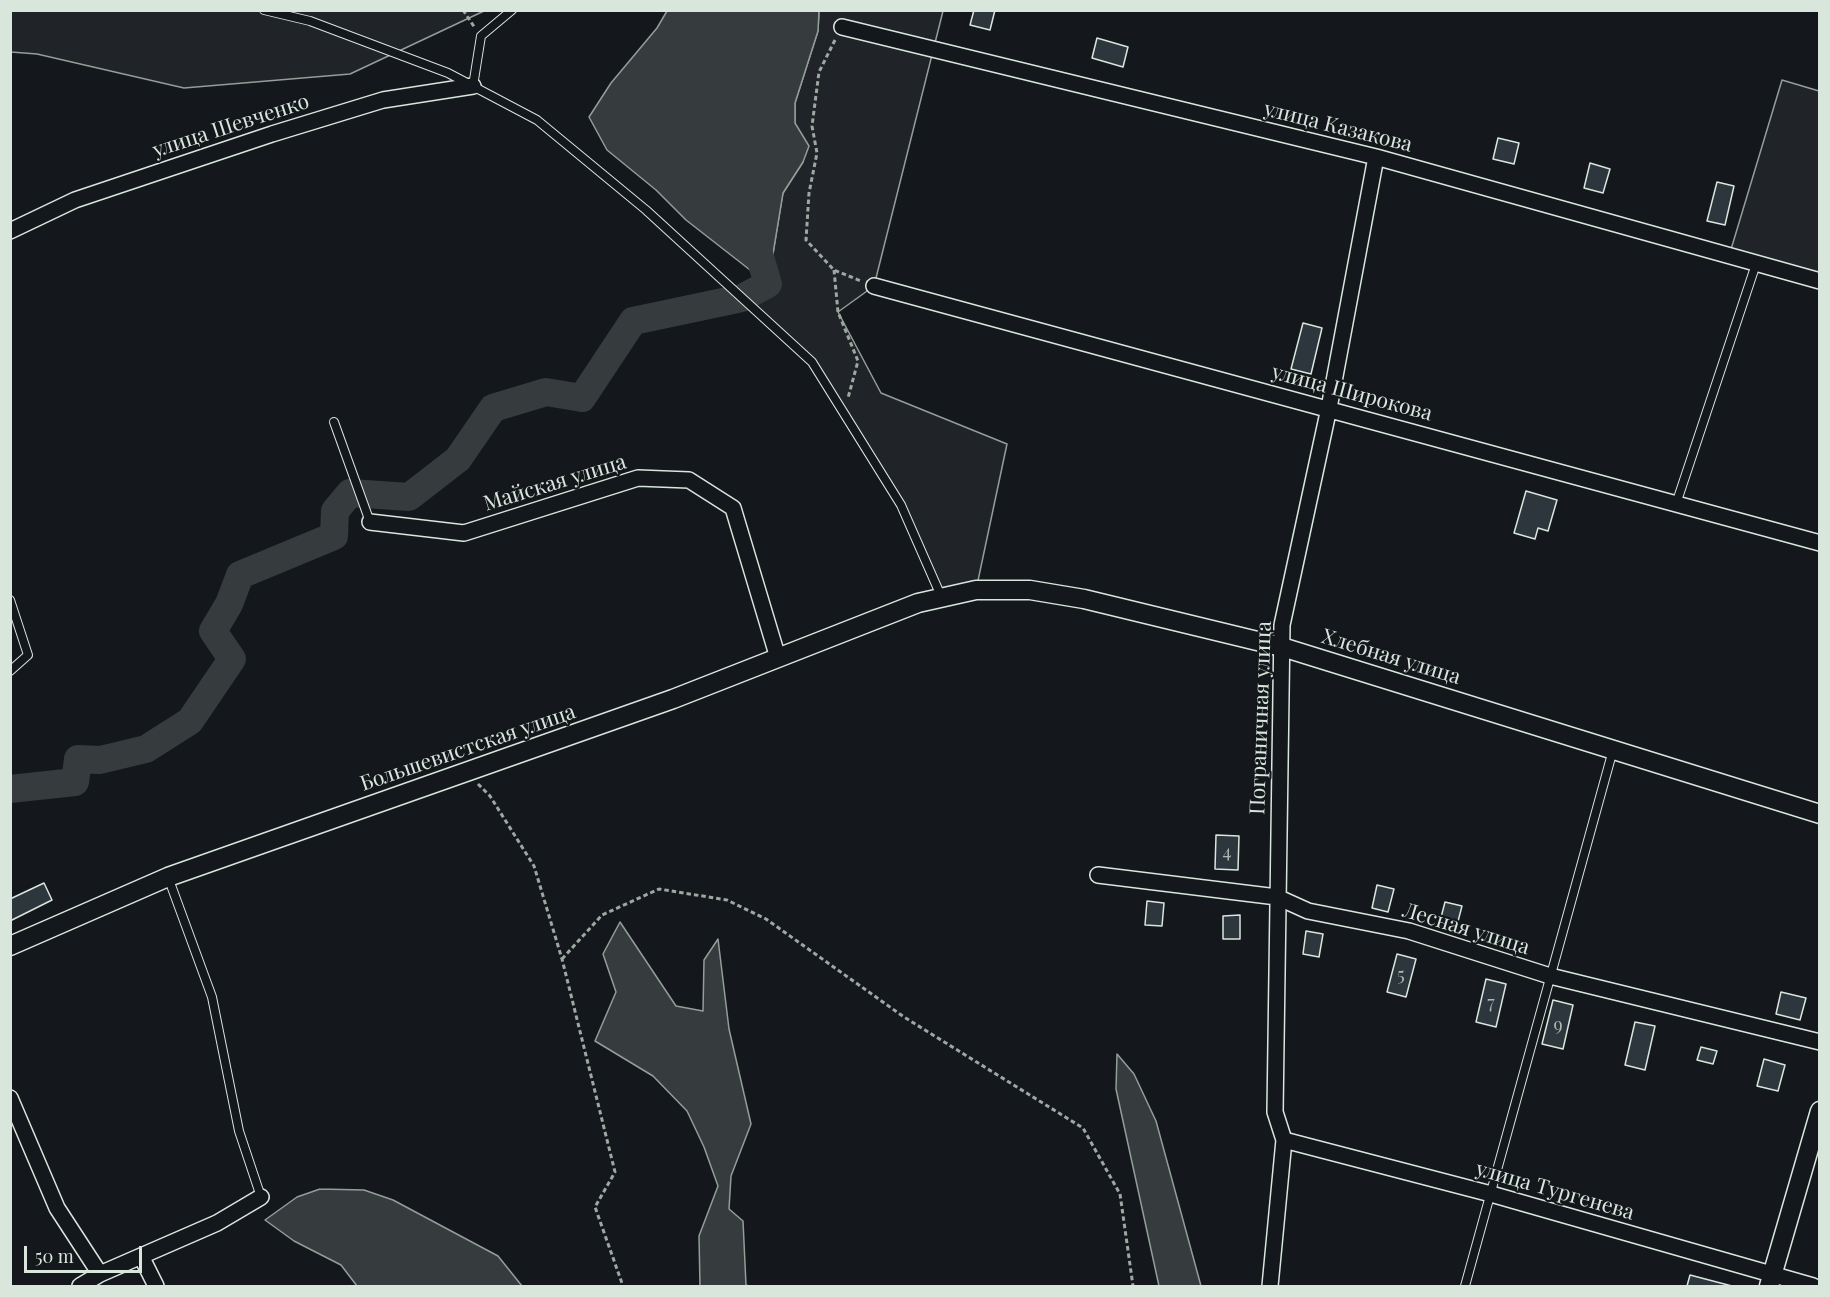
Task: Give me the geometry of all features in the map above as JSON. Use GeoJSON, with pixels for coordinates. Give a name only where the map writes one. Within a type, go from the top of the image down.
{"type":"FeatureCollection","features":[{"type":"Feature","properties":{"kind":"street","name":"улица Казакова"},"geometry":{"type":"LineString","coordinates":[[842,27],[1376,157],[1820,281]]}},
{"type":"Feature","properties":{"kind":"street","name":"улица Шевченко"},"geometry":{"type":"LineString","coordinates":[[10,231],[75,200],[272,134],[383,100],[473,86]]}},
{"type":"Feature","properties":{"kind":"street","name":"Пограничная улица"},"geometry":{"type":"LineString","coordinates":[[1270,1287],[1284,1140],[1275,1112],[1281,625],[1329,408],[1376,157]]}},
{"type":"Feature","properties":{"kind":"street","name":"улица Широкова"},"geometry":{"type":"LineString","coordinates":[[874,286],[1820,543]]}},
{"type":"Feature","properties":{"kind":"street","name":"Майская улица"},"geometry":{"type":"LineString","coordinates":[[370,522],[464,533],[638,478],[688,480],[733,508],[778,658]]}},
{"type":"Feature","properties":{"kind":"street","name":"Хлебная улица"},"geometry":{"type":"LineString","coordinates":[[941,598],[976,590],[1030,590],[1084,598],[1282,647],[1820,814]]}},
{"type":"Feature","properties":{"kind":"street","name":"Большевистская улица"},"geometry":{"type":"LineString","coordinates":[[10,945],[168,877],[673,699],[918,603],[941,598]]}},
{"type":"Feature","properties":{"kind":"street","name":"Лесная улица"},"geometry":{"type":"LineString","coordinates":[[1098,875],[1277,897],[1308,912],[1409,931],[1550,976],[1820,1042]]}},
{"type":"Feature","properties":{"kind":"street"},"geometry":{"type":"LineString","coordinates":[[10,1098],[57,1208],[100,1274]]}},
{"type":"Feature","properties":{"kind":"street"},"geometry":{"type":"LineString","coordinates":[[1771,1280],[1820,1112]]}},
{"type":"Feature","properties":{"kind":"street","name":"улица Тургенева"},"geometry":{"type":"LineString","coordinates":[[1284,1140],[1491,1194],[1771,1280],[1814,1287]]}},
{"type":"Feature","properties":{"kind":"street"},"geometry":{"type":"LineString","coordinates":[[80,1287],[100,1274],[217,1223],[261,1197]]}},
{"type":"Feature","properties":{"kind":"street"},"geometry":{"type":"LineString","coordinates":[[141,1256],[156,1287]]}},
{"type":"Feature","properties":{"kind":"lane"},"geometry":{"type":"LineString","coordinates":[[264,10],[310,21],[448,73],[473,86],[537,120],[646,210],[812,362],[901,505],[941,598]]}},
{"type":"Feature","properties":{"kind":"lane"},"geometry":{"type":"LineString","coordinates":[[473,86],[481,36],[512,10]]}},
{"type":"Feature","properties":{"kind":"lane"},"geometry":{"type":"LineString","coordinates":[[1676,504],[1756,264]]}},
{"type":"Feature","properties":{"kind":"lane"},"geometry":{"type":"LineString","coordinates":[[334,422],[370,522]]}},
{"type":"Feature","properties":{"kind":"lane"},"geometry":{"type":"LineString","coordinates":[[10,600],[28,655],[10,671]]}},
{"type":"Feature","properties":{"kind":"lane"},"geometry":{"type":"LineString","coordinates":[[1465,1287],[1613,748]]}},
{"type":"Feature","properties":{"kind":"lane"},"geometry":{"type":"LineString","coordinates":[[168,877],[212,996],[239,1131],[261,1197]]}},
{"type":"Feature","properties":{"kind":"path"},"geometry":{"type":"LineString","coordinates":[[463,10],[481,36]]}},
{"type":"Feature","properties":{"kind":"path"},"geometry":{"type":"LineString","coordinates":[[842,27],[819,72],[812,126],[817,153],[810,193],[806,240],[834,270],[874,286]]}},
{"type":"Feature","properties":{"kind":"path"},"geometry":{"type":"LineString","coordinates":[[834,270],[838,312],[858,361],[844,413]]}},
{"type":"Feature","properties":{"kind":"path"},"geometry":{"type":"LineString","coordinates":[[466,772],[490,796],[534,866],[562,959],[615,1172],[595,1207],[623,1287]]}},
{"type":"Feature","properties":{"kind":"path"},"geometry":{"type":"LineString","coordinates":[[562,959],[602,915],[659,889],[727,900],[765,920],[904,1017],[1083,1128],[1120,1194],[1133,1287]]}},
{"type":"Feature","properties":{"kind":"shaded area"},"geometry":{"type":"Polygon","coordinates":[[[10,11],[484,11],[350,74],[184,88],[37,54],[11,52],[10,11]]]}},
{"type":"Feature","properties":{"kind":"shaded area"},"geometry":{"type":"Polygon","coordinates":[[[667,11],[819,11],[818,31],[795,103],[795,123],[809,146],[803,162],[783,193],[768,284],[686,220],[656,190],[607,150],[589,117],[611,83],[657,28],[667,11]]]}},
{"type":"Feature","properties":{"kind":"shaded area"},"geometry":{"type":"Polygon","coordinates":[[[819,11],[943,11],[874,286],[838,312],[881,393],[1007,444],[976,590],[941,598],[901,505],[812,363],[742,298],[768,284],[783,193],[803,162],[795,123],[795,103],[818,31],[819,11]]]}},
{"type":"Feature","properties":{"kind":"shaded area"},"geometry":{"type":"Polygon","coordinates":[[[1782,80],[1819,91],[1819,281],[1729,256],[1782,80]]]}},
{"type":"Feature","properties":{"kind":"shaded area"},"geometry":{"type":"Polygon","coordinates":[[[620,922],[676,1006],[703,1011],[704,960],[718,939],[729,1029],[751,1124],[731,1176],[729,1209],[743,1221],[746,1285],[749,1286],[700,1286],[699,1236],[718,1186],[704,1147],[687,1111],[653,1076],[595,1041],[616,992],[603,954],[620,922]]]}},
{"type":"Feature","properties":{"kind":"shaded area"},"geometry":{"type":"Polygon","coordinates":[[[1117,1054],[1134,1074],[1156,1121],[1201,1286],[1159,1286],[1116,1089],[1117,1054]]]}},
{"type":"Feature","properties":{"kind":"shaded area"},"geometry":{"type":"Polygon","coordinates":[[[320,1189],[364,1190],[393,1200],[498,1256],[522,1286],[357,1286],[341,1265],[294,1241],[265,1220],[297,1197],[320,1189]]]}},
{"type":"Feature","properties":{"kind":"building"},"geometry":{"type":"Polygon","coordinates":[[[974,10],[995,10],[990,30],[970,25],[974,10]]]}},
{"type":"Feature","properties":{"kind":"building"},"geometry":{"type":"Polygon","coordinates":[[[1097,38],[1128,47],[1123,67],[1092,58],[1097,38]]]}},
{"type":"Feature","properties":{"kind":"building"},"geometry":{"type":"Polygon","coordinates":[[[1498,138],[1519,143],[1514,164],[1493,159],[1498,138]]]}},
{"type":"Feature","properties":{"kind":"building"},"geometry":{"type":"Polygon","coordinates":[[[1590,163],[1610,169],[1603,193],[1584,188],[1590,163]]]}},
{"type":"Feature","properties":{"kind":"building"},"geometry":{"type":"Polygon","coordinates":[[[1717,182],[1734,186],[1725,225],[1707,221],[1717,182]]]}},
{"type":"Feature","properties":{"kind":"building"},"geometry":{"type":"Polygon","coordinates":[[[1303,323],[1322,328],[1311,374],[1291,369],[1303,323]]]}},
{"type":"Feature","properties":{"kind":"building"},"geometry":{"type":"Polygon","coordinates":[[[1526,491],[1557,500],[1548,531],[1538,528],[1535,539],[1514,533],[1526,491]]]}},
{"type":"Feature","properties":{"kind":"building"},"geometry":{"type":"Polygon","coordinates":[[[1216,835],[1239,836],[1238,870],[1215,869],[1216,835]]]}},
{"type":"Feature","properties":{"kind":"building"},"geometry":{"type":"Polygon","coordinates":[[[44,883],[52,900],[10,921],[10,899],[44,883]]]}},
{"type":"Feature","properties":{"kind":"building"},"geometry":{"type":"Polygon","coordinates":[[[1377,885],[1394,889],[1388,912],[1372,908],[1377,885]]]}},
{"type":"Feature","properties":{"kind":"building"},"geometry":{"type":"Polygon","coordinates":[[[1147,901],[1164,903],[1162,926],[1145,925],[1147,901]]]}},
{"type":"Feature","properties":{"kind":"building"},"geometry":{"type":"Polygon","coordinates":[[[1445,902],[1462,906],[1456,929],[1439,925],[1445,902]]]}},
{"type":"Feature","properties":{"kind":"building"},"geometry":{"type":"Polygon","coordinates":[[[1240,915],[1240,939],[1223,939],[1223,916],[1240,915]]]}},
{"type":"Feature","properties":{"kind":"building"},"geometry":{"type":"Polygon","coordinates":[[[1306,931],[1323,934],[1319,957],[1303,954],[1306,931]]]}},
{"type":"Feature","properties":{"kind":"building"},"geometry":{"type":"Polygon","coordinates":[[[1397,954],[1416,959],[1406,997],[1387,992],[1397,954]]]}},
{"type":"Feature","properties":{"kind":"building"},"geometry":{"type":"Polygon","coordinates":[[[1486,979],[1506,984],[1496,1027],[1476,1022],[1486,979]]]}},
{"type":"Feature","properties":{"kind":"building"},"geometry":{"type":"Polygon","coordinates":[[[1781,992],[1806,998],[1800,1020],[1776,1014],[1781,992]]]}},
{"type":"Feature","properties":{"kind":"building"},"geometry":{"type":"Polygon","coordinates":[[[1553,1000],[1573,1005],[1563,1049],[1542,1044],[1553,1000]]]}},
{"type":"Feature","properties":{"kind":"building"},"geometry":{"type":"Polygon","coordinates":[[[1635,1022],[1655,1026],[1645,1070],[1625,1065],[1635,1022]]]}},
{"type":"Feature","properties":{"kind":"building"},"geometry":{"type":"Polygon","coordinates":[[[1701,1047],[1717,1051],[1713,1064],[1697,1060],[1701,1047]]]}},
{"type":"Feature","properties":{"kind":"building"},"geometry":{"type":"Polygon","coordinates":[[[1764,1059],[1785,1065],[1778,1091],[1757,1086],[1764,1059]]]}},
{"type":"Feature","properties":{"kind":"building"},"geometry":{"type":"Polygon","coordinates":[[[1690,1275],[1732,1286],[1687,1286],[1690,1275]]]}},
{"type":"Feature","properties":{"kind":"waterway"},"geometry":{"type":"LineString","coordinates":[[10,789],[75,782],[78,759],[100,760],[146,749],[190,721],[232,659],[213,631],[229,604],[240,575],[334,536],[335,511],[350,493],[409,497],[458,459],[493,408],[546,392],[582,398],[633,321],[742,298],[768,284],[757,247]]}}]}
